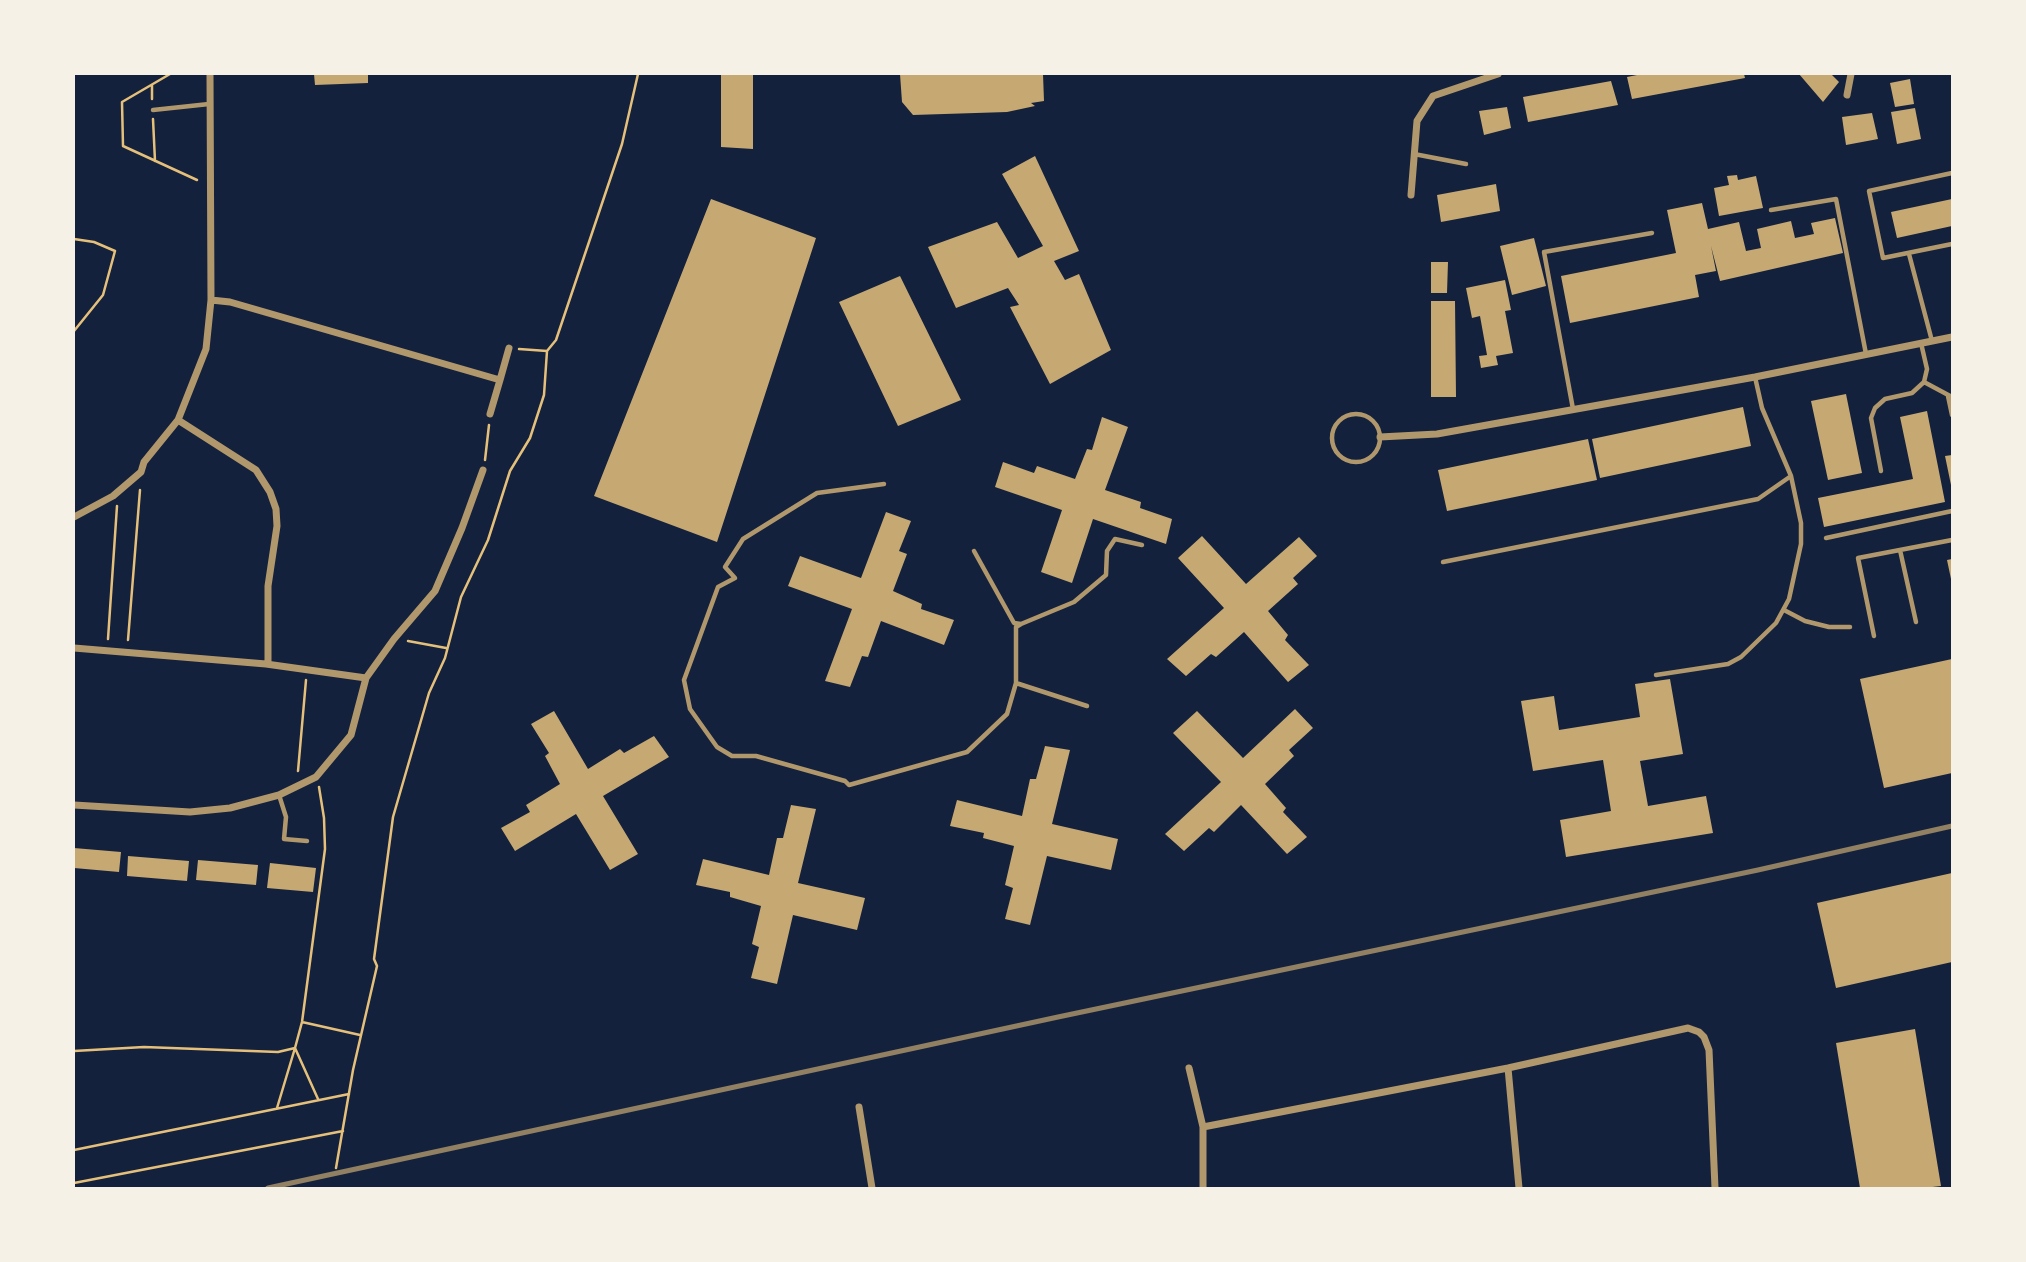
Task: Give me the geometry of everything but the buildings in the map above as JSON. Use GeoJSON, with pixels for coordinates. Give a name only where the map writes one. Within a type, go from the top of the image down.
{"type":"FeatureCollection","features":[{"type":"Feature","properties":{"kind":"street"},"geometry":{"type":"LineString","coordinates":[[74,517],[118,492],[141,472],[144,462],[178,420],[206,349],[211,300],[210,74]]}},
{"type":"Feature","properties":{"kind":"street"},"geometry":{"type":"LineString","coordinates":[[1411,195],[1417,121],[1433,96],[1497,74]]}},
{"type":"Feature","properties":{"kind":"street"},"geometry":{"type":"LineString","coordinates":[[1847,95],[1851,74]]}},
{"type":"Feature","properties":{"kind":"street"},"geometry":{"type":"LineString","coordinates":[[211,300],[230,302],[500,380]]}},
{"type":"Feature","properties":{"kind":"street"},"geometry":{"type":"LineString","coordinates":[[1380,437],[1437,434],[1755,377],[1952,337]]}},
{"type":"Feature","properties":{"kind":"street"},"geometry":{"type":"LineString","coordinates":[[490,414],[509,348]]}},
{"type":"Feature","properties":{"kind":"street"},"geometry":{"type":"LineString","coordinates":[[178,420],[256,470],[270,492],[276,509],[277,526],[268,586],[268,664]]}},
{"type":"Feature","properties":{"kind":"street"},"geometry":{"type":"LineString","coordinates":[[74,804],[190,812],[230,808],[279,795],[316,777],[351,735],[366,678],[394,639],[435,591],[483,470]]}},
{"type":"Feature","properties":{"kind":"street"},"geometry":{"type":"LineString","coordinates":[[74,648],[268,664],[366,678]]}},
{"type":"Feature","properties":{"kind":"street"},"geometry":{"type":"LineString","coordinates":[[1203,1128],[1508,1068],[1688,1028],[1704,1037],[1709,1050],[1715,1188]]}},
{"type":"Feature","properties":{"kind":"street"},"geometry":{"type":"LineString","coordinates":[[1189,1068],[1203,1128],[1203,1188]]}},
{"type":"Feature","properties":{"kind":"street"},"geometry":{"type":"LineString","coordinates":[[1508,1068],[1519,1188]]}},
{"type":"Feature","properties":{"kind":"street"},"geometry":{"type":"LineString","coordinates":[[859,1107],[872,1188]]}},
{"type":"Feature","properties":{"kind":"lane"},"geometry":{"type":"LineString","coordinates":[[153,110],[210,104]]}},
{"type":"Feature","properties":{"kind":"lane"},"geometry":{"type":"LineString","coordinates":[[1413,153],[1466,164]]}},
{"type":"Feature","properties":{"kind":"lane"},"geometry":{"type":"LineString","coordinates":[[1952,173],[1868,191],[1883,258],[1952,244]]}},
{"type":"Feature","properties":{"kind":"lane"},"geometry":{"type":"LineString","coordinates":[[1771,210],[1836,199],[1866,354]]}},
{"type":"Feature","properties":{"kind":"lane"},"geometry":{"type":"LineString","coordinates":[[1573,410],[1544,252],[1652,233]]}},
{"type":"Feature","properties":{"kind":"lane"},"geometry":{"type":"LineString","coordinates":[[1909,254],[1932,341]]}},
{"type":"Feature","properties":{"kind":"lane"},"geometry":{"type":"LineString","coordinates":[[1881,471],[1871,418],[1875,408],[1885,400],[1912,393],[1924,382],[1927,369],[1921,343]]}},
{"type":"Feature","properties":{"kind":"lane"},"geometry":{"type":"LineString","coordinates":[[1656,675],[1728,664],[1758,642],[1776,623],[1793,587],[1801,544],[1801,523],[1791,476],[1762,408],[1755,377]]}},
{"type":"Feature","properties":{"kind":"lane"},"geometry":{"type":"LineString","coordinates":[[1924,382],[1950,396],[1952,415]]}},
{"type":"Feature","properties":{"kind":"lane"},"geometry":{"type":"LineString","coordinates":[[1356,414],[1370,418],[1380,437],[1375,452],[1362,461],[1346,459],[1339,454],[1332,440],[1337,424],[1349,415],[1356,414]]}},
{"type":"Feature","properties":{"kind":"lane"},"geometry":{"type":"LineString","coordinates":[[1443,562],[1758,499],[1791,476]]}},
{"type":"Feature","properties":{"kind":"lane"},"geometry":{"type":"LineString","coordinates":[[884,484],[817,493],[743,539],[725,567],[735,578],[718,586],[684,680],[690,709],[717,747],[732,756],[756,756],[845,781],[849,785],[967,752],[1007,714],[1016,683],[1016,627],[1074,602],[1106,575],[1107,551],[1115,539],[1142,545]]}},
{"type":"Feature","properties":{"kind":"lane"},"geometry":{"type":"LineString","coordinates":[[1826,538],[1952,511]]}},
{"type":"Feature","properties":{"kind":"lane"},"geometry":{"type":"LineString","coordinates":[[1874,636],[1858,558],[1952,540]]}},
{"type":"Feature","properties":{"kind":"lane"},"geometry":{"type":"LineString","coordinates":[[1900,550],[1916,622]]}},
{"type":"Feature","properties":{"kind":"lane"},"geometry":{"type":"LineString","coordinates":[[974,551],[1014,623],[1021,624]]}},
{"type":"Feature","properties":{"kind":"lane"},"geometry":{"type":"LineString","coordinates":[[1784,610],[1805,621],[1850,627]]}},
{"type":"Feature","properties":{"kind":"lane"},"geometry":{"type":"LineString","coordinates":[[1016,683],[1087,706]]}},
{"type":"Feature","properties":{"kind":"lane"},"geometry":{"type":"LineString","coordinates":[[279,795],[286,817],[284,839],[307,841]]}},
{"type":"Feature","properties":{"kind":"path"},"geometry":{"type":"LineString","coordinates":[[170,74],[122,102],[123,146],[211,186]]}},
{"type":"Feature","properties":{"kind":"path"},"geometry":{"type":"LineString","coordinates":[[337,1168],[360,1035],[377,966],[374,959],[393,817],[429,693],[447,649],[461,597],[488,540],[510,471],[530,438],[544,395],[547,351],[556,340],[622,144],[638,74]]}},
{"type":"Feature","properties":{"kind":"path"},"geometry":{"type":"LineString","coordinates":[[152,85],[155,161]]}},
{"type":"Feature","properties":{"kind":"path"},"geometry":{"type":"LineString","coordinates":[[74,239],[94,242],[115,251],[103,296],[74,331]]}},
{"type":"Feature","properties":{"kind":"path"},"geometry":{"type":"LineString","coordinates":[[509,348],[547,351]]}},
{"type":"Feature","properties":{"kind":"path"},"geometry":{"type":"LineString","coordinates":[[483,470],[490,414]]}},
{"type":"Feature","properties":{"kind":"path"},"geometry":{"type":"LineString","coordinates":[[127,653],[141,472]]}},
{"type":"Feature","properties":{"kind":"path"},"geometry":{"type":"LineString","coordinates":[[107,652],[118,492]]}},
{"type":"Feature","properties":{"kind":"path"},"geometry":{"type":"LineString","coordinates":[[394,639],[447,649]]}},
{"type":"Feature","properties":{"kind":"path"},"geometry":{"type":"LineString","coordinates":[[297,788],[307,670]]}},
{"type":"Feature","properties":{"kind":"path"},"geometry":{"type":"LineString","coordinates":[[277,1109],[302,1022],[325,849],[324,818],[316,777]]}},
{"type":"Feature","properties":{"kind":"path"},"geometry":{"type":"LineString","coordinates":[[302,1022],[360,1035]]}},
{"type":"Feature","properties":{"kind":"path"},"geometry":{"type":"LineString","coordinates":[[74,1051],[144,1047],[278,1052],[295,1048]]}},
{"type":"Feature","properties":{"kind":"path"},"geometry":{"type":"LineString","coordinates":[[295,1048],[318,1100]]}},
{"type":"Feature","properties":{"kind":"path"},"geometry":{"type":"LineString","coordinates":[[74,1150],[349,1094]]}},
{"type":"Feature","properties":{"kind":"path"},"geometry":{"type":"LineString","coordinates":[[74,1183],[343,1131]]}},
{"type":"Feature","properties":{"kind":"railway"},"geometry":{"type":"LineString","coordinates":[[268,1188],[1058,1017],[1758,870],[1952,826]]}}]}
